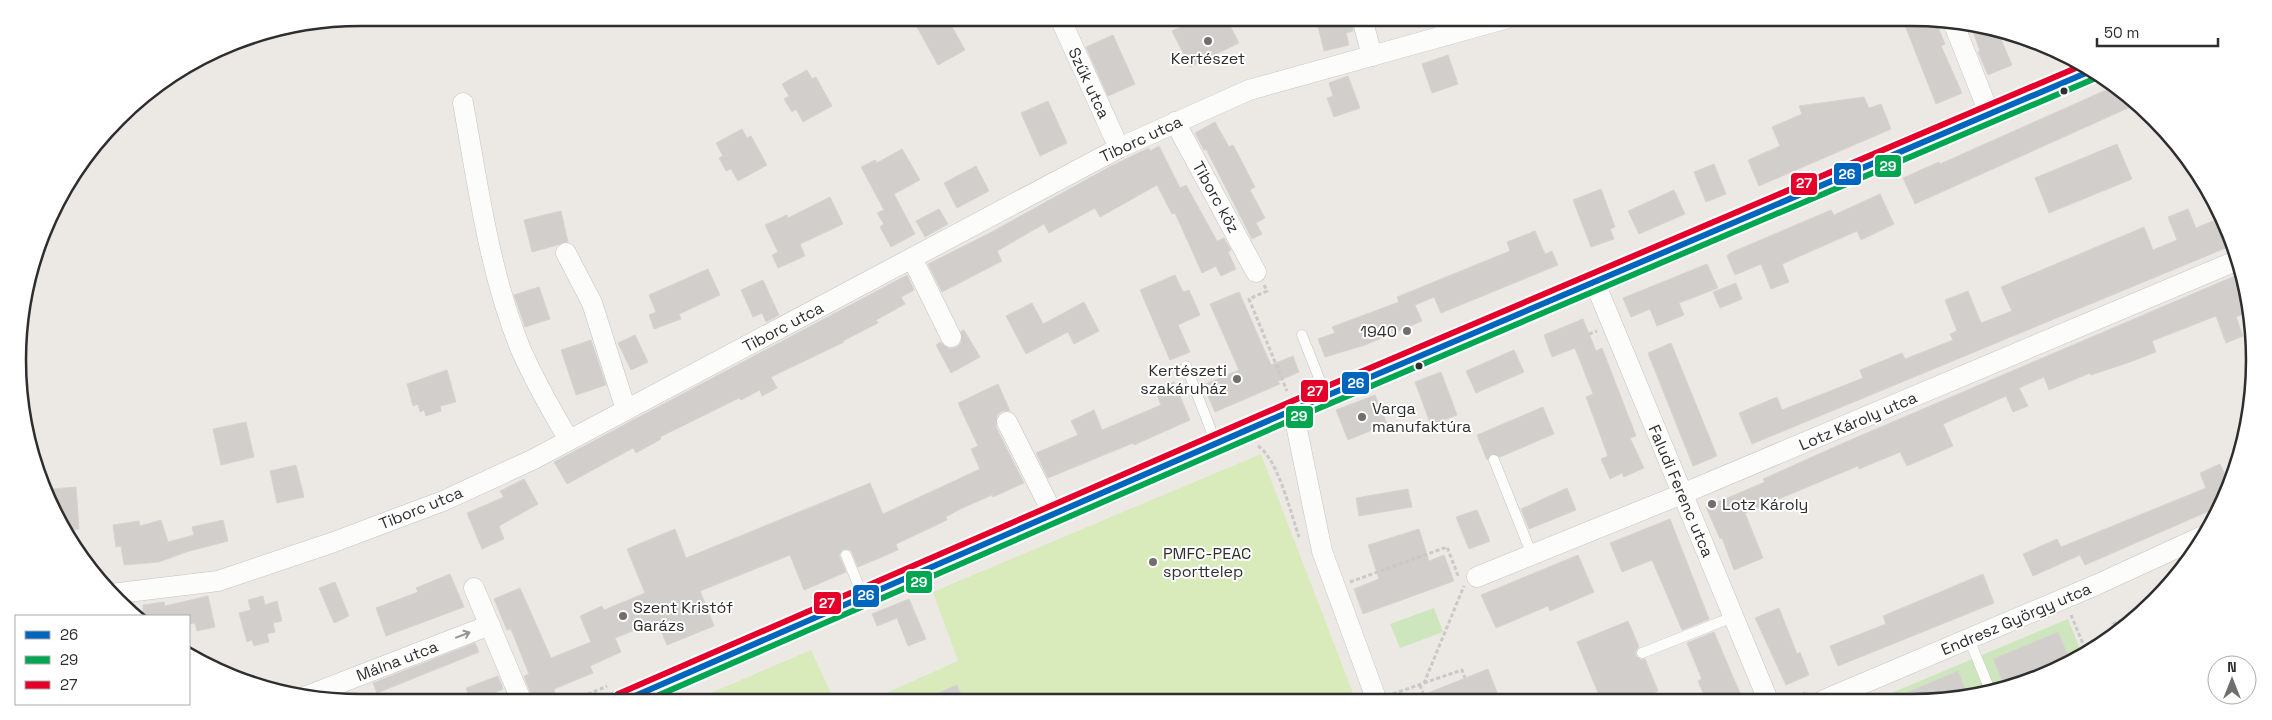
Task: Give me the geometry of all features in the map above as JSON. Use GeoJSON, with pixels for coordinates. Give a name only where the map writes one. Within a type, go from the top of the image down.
{"type":"FeatureCollection","features":[{"type":"Feature","properties":{"kind":"street","name":"Szűk utca"},"geometry":{"type":"LineString","coordinates":[[1064,26],[1119,148]]}},
{"type":"Feature","properties":{"kind":"street"},"geometry":{"type":"LineString","coordinates":[[1364,26],[1372,56]]}},
{"type":"Feature","properties":{"kind":"street","name":"Tiborc utca"},"geometry":{"type":"LineString","coordinates":[[121,593],[218,581],[266,566],[443,501],[569,440],[1119,148],[1249,90],[1372,56],[1445,26]]}},
{"type":"Feature","properties":{"kind":"street"},"geometry":{"type":"LineString","coordinates":[[1956,29],[1989,113]]}},
{"type":"Feature","properties":{"kind":"street"},"geometry":{"type":"LineString","coordinates":[[639,694],[1216,443],[2084,74]]}},
{"type":"Feature","properties":{"kind":"street"},"geometry":{"type":"LineString","coordinates":[[463,103],[493,258],[507,310],[520,348],[538,388],[569,440]]}},
{"type":"Feature","properties":{"kind":"street","name":"Tiborc köz"},"geometry":{"type":"LineString","coordinates":[[1175,122],[1256,272]]}},
{"type":"Feature","properties":{"kind":"street"},"geometry":{"type":"LineString","coordinates":[[566,253],[592,303],[626,410]]}},
{"type":"Feature","properties":{"kind":"street"},"geometry":{"type":"LineString","coordinates":[[912,258],[951,337]]}},
{"type":"Feature","properties":{"kind":"street","name":"Lotz Károly utca"},"geometry":{"type":"LineString","coordinates":[[1470,582],[1532,554],[1682,494],[2231,263]]}},
{"type":"Feature","properties":{"kind":"street","name":"Faludi Ferenc utca"},"geometry":{"type":"LineString","coordinates":[[1595,283],[1766,694]]}},
{"type":"Feature","properties":{"kind":"street"},"geometry":{"type":"LineString","coordinates":[[1293,410],[1322,551],[1375,694]]}},
{"type":"Feature","properties":{"kind":"street"},"geometry":{"type":"LineString","coordinates":[[1007,422],[1053,514]]}},
{"type":"Feature","properties":{"kind":"street","name":"Endresz György utca"},"geometry":{"type":"LineString","coordinates":[[1838,694],[2064,598],[2186,550]]}},
{"type":"Feature","properties":{"kind":"street"},"geometry":{"type":"LineString","coordinates":[[474,588],[519,694]]}},
{"type":"Feature","properties":{"kind":"street","name":"Málna utca"},"geometry":{"type":"LineString","coordinates":[[319,691],[490,624]]}},
{"type":"Feature","properties":{"kind":"lane"},"geometry":{"type":"LineString","coordinates":[[1302,335],[1326,396]]}},
{"type":"Feature","properties":{"kind":"lane"},"geometry":{"type":"LineString","coordinates":[[1186,366],[1216,443]]}},
{"type":"Feature","properties":{"kind":"lane"},"geometry":{"type":"LineString","coordinates":[[1494,460],[1532,554]]}},
{"type":"Feature","properties":{"kind":"lane"},"geometry":{"type":"LineString","coordinates":[[846,555],[863,596]]}},
{"type":"Feature","properties":{"kind":"lane"},"geometry":{"type":"LineString","coordinates":[[1642,654],[1734,617]]}},
{"type":"Feature","properties":{"kind":"lane"},"geometry":{"type":"LineString","coordinates":[[1969,639],[1988,684]]}},
{"type":"Feature","properties":{"kind":"path"},"geometry":{"type":"LineString","coordinates":[[1267,291],[1249,299],[1293,410]]}},
{"type":"Feature","properties":{"kind":"path"},"geometry":{"type":"LineString","coordinates":[[1251,442],[1266,452],[1273,465]]}},
{"type":"Feature","properties":{"kind":"path"},"geometry":{"type":"LineString","coordinates":[[1347,584],[1447,547],[1470,582],[1422,684],[1423,694]]}},
{"type":"Feature","properties":{"kind":"path"},"geometry":{"type":"LineString","coordinates":[[1418,558],[1421,564]]}},
{"type":"Feature","properties":{"kind":"path"},"geometry":{"type":"LineString","coordinates":[[1376,573],[1379,579]]}},
{"type":"Feature","properties":{"kind":"path"},"geometry":{"type":"LineString","coordinates":[[2064,598],[2084,646]]}},
{"type":"Feature","properties":{"kind":"path"},"geometry":{"type":"LineString","coordinates":[[1394,694],[1462,670],[1465,678]]}},
{"type":"Feature","properties":{"kind":"green space","name":"PMFC-PEAC sporttelep"},"geometry":{"type":"Polygon","coordinates":[[[1261,454],[1353,694],[884,694],[958,661],[933,592],[1261,454]]]}},
{"type":"Feature","properties":{"kind":"green space"},"geometry":{"type":"Polygon","coordinates":[[[1434,608],[1443,632],[1400,648],[1390,624],[1434,608]]]}},
{"type":"Feature","properties":{"kind":"green space"},"geometry":{"type":"Polygon","coordinates":[[[2068,619],[2080,649],[2040,668],[1998,682],[1956,691],[1889,694],[2068,619]]]}},
{"type":"Feature","properties":{"kind":"green space"},"geometry":{"type":"Polygon","coordinates":[[[811,650],[831,694],[708,694],[811,650]]]}},
{"type":"Feature","properties":{"kind":"building"},"geometry":{"type":"Polygon","coordinates":[[[916,26],[952,26],[965,50],[938,65],[916,26]]]}},
{"type":"Feature","properties":{"kind":"building"},"geometry":{"type":"Polygon","coordinates":[[[1183,26],[1230,26],[1239,43],[1190,67],[1172,31],[1183,26]]]}},
{"type":"Feature","properties":{"kind":"building"},"geometry":{"type":"Polygon","coordinates":[[[1318,26],[1352,26],[1353,31],[1346,33],[1349,45],[1324,51],[1318,26]]]}},
{"type":"Feature","properties":{"kind":"building"},"geometry":{"type":"Polygon","coordinates":[[[1905,26],[1938,27],[1945,44],[1941,46],[1962,93],[1936,104],[1905,26]]]}},
{"type":"Feature","properties":{"kind":"building"},"geometry":{"type":"Polygon","coordinates":[[[1973,32],[2001,39],[2012,65],[1988,75],[1978,52],[1980,51],[1973,32]]]}},
{"type":"Feature","properties":{"kind":"building"},"geometry":{"type":"Polygon","coordinates":[[[1113,35],[1135,84],[1108,96],[1086,47],[1113,35]]]}},
{"type":"Feature","properties":{"kind":"building"},"geometry":{"type":"Polygon","coordinates":[[[1448,55],[1458,84],[1432,93],[1422,64],[1448,55]]]}},
{"type":"Feature","properties":{"kind":"building"},"geometry":{"type":"Polygon","coordinates":[[[807,70],[812,79],[816,77],[832,106],[803,122],[796,109],[792,112],[784,99],[789,96],[782,84],[807,70]]]}},
{"type":"Feature","properties":{"kind":"building"},"geometry":{"type":"Polygon","coordinates":[[[1348,76],[1360,108],[1334,117],[1327,98],[1333,96],[1329,83],[1348,76]]]}},
{"type":"Feature","properties":{"kind":"building"},"geometry":{"type":"Polygon","coordinates":[[[2107,89],[2130,107],[1915,204],[1903,178],[1939,162],[1940,164],[2107,89]]]}},
{"type":"Feature","properties":{"kind":"building"},"geometry":{"type":"Polygon","coordinates":[[[1864,97],[1869,108],[1881,104],[1891,129],[1759,186],[1748,160],[1780,146],[1772,127],[1802,114],[1799,106],[1864,97]]]}},
{"type":"Feature","properties":{"kind":"building"},"geometry":{"type":"Polygon","coordinates":[[[1048,101],[1067,143],[1040,156],[1021,113],[1048,101]]]}},
{"type":"Feature","properties":{"kind":"building"},"geometry":{"type":"Polygon","coordinates":[[[1215,122],[1229,147],[1233,145],[1242,162],[1255,187],[1250,190],[1265,218],[1256,223],[1262,234],[1252,239],[1206,149],[1204,150],[1195,133],[1215,122]]]}},
{"type":"Feature","properties":{"kind":"building"},"geometry":{"type":"Polygon","coordinates":[[[742,129],[747,138],[751,136],[767,165],[738,181],[731,169],[726,171],[719,158],[723,156],[716,143],[742,129]]]}},
{"type":"Feature","properties":{"kind":"building"},"geometry":{"type":"Polygon","coordinates":[[[2117,144],[2132,179],[2049,213],[2035,178],[2117,144]]]}},
{"type":"Feature","properties":{"kind":"building"},"geometry":{"type":"Polygon","coordinates":[[[1159,146],[1180,188],[1186,185],[1217,241],[1224,238],[1231,250],[1228,252],[1236,269],[1221,276],[1216,266],[1202,273],[1175,213],[1172,214],[1157,185],[1100,217],[1095,208],[1049,233],[1044,224],[997,251],[1002,261],[942,292],[928,264],[988,234],[1111,166],[1149,148],[1150,151],[1159,146]]]}},
{"type":"Feature","properties":{"kind":"building"},"geometry":{"type":"Polygon","coordinates":[[[902,149],[920,180],[894,194],[915,234],[891,247],[880,227],[884,224],[877,213],[884,210],[861,167],[875,160],[877,163],[902,149]]]}},
{"type":"Feature","properties":{"kind":"building"},"geometry":{"type":"Polygon","coordinates":[[[1714,164],[1726,194],[1706,202],[1694,172],[1714,164]]]}},
{"type":"Feature","properties":{"kind":"building"},"geometry":{"type":"Polygon","coordinates":[[[976,166],[989,191],[957,208],[944,183],[976,166]]]}},
{"type":"Feature","properties":{"kind":"building"},"geometry":{"type":"Polygon","coordinates":[[[1601,189],[1615,227],[1610,229],[1614,239],[1591,247],[1573,200],[1601,189]]]}},
{"type":"Feature","properties":{"kind":"building"},"geometry":{"type":"Polygon","coordinates":[[[1674,190],[1685,214],[1639,234],[1628,211],[1674,190]]]}},
{"type":"Feature","properties":{"kind":"building"},"geometry":{"type":"Polygon","coordinates":[[[1880,194],[1894,224],[1861,240],[1857,231],[1782,264],[1789,282],[1771,289],[1761,264],[1735,275],[1727,256],[1730,253],[1831,210],[1834,215],[1880,194]]]}},
{"type":"Feature","properties":{"kind":"building"},"geometry":{"type":"Polygon","coordinates":[[[830,197],[843,224],[800,244],[805,256],[778,268],[772,255],[778,252],[765,225],[787,215],[788,218],[830,197]]]}},
{"type":"Feature","properties":{"kind":"building"},"geometry":{"type":"Polygon","coordinates":[[[939,209],[948,224],[925,237],[916,221],[939,209]]]}},
{"type":"Feature","properties":{"kind":"building"},"geometry":{"type":"Polygon","coordinates":[[[2188,209],[2196,228],[2215,220],[2226,248],[1752,444],[1739,413],[1777,397],[1782,410],[1863,378],[1860,370],[1902,353],[1905,359],[1953,340],[1950,334],[1957,331],[1945,300],[1968,291],[1981,323],[2012,311],[2001,287],[2144,227],[2153,250],[2177,240],[2168,217],[2188,209]]]}},
{"type":"Feature","properties":{"kind":"building"},"geometry":{"type":"Polygon","coordinates":[[[561,211],[568,242],[532,252],[524,220],[561,211]]]}},
{"type":"Feature","properties":{"kind":"building"},"geometry":{"type":"Polygon","coordinates":[[[1535,231],[1545,254],[1552,251],[1558,265],[1441,313],[1434,297],[1415,305],[1422,321],[1365,345],[1325,357],[1318,339],[1335,333],[1332,327],[1399,302],[1397,297],[1510,251],[1507,242],[1535,231]]]}},
{"type":"Feature","properties":{"kind":"building"},"geometry":{"type":"Polygon","coordinates":[[[1707,264],[1718,288],[1679,303],[1684,315],[1657,326],[1650,309],[1631,317],[1623,298],[1707,264]]]}},
{"type":"Feature","properties":{"kind":"building"},"geometry":{"type":"Polygon","coordinates":[[[708,269],[720,295],[679,314],[681,319],[654,329],[649,315],[656,312],[649,295],[708,269]]]}},
{"type":"Feature","properties":{"kind":"building"},"geometry":{"type":"Polygon","coordinates":[[[907,275],[914,290],[901,297],[905,304],[876,320],[878,323],[844,342],[771,377],[777,388],[762,396],[760,390],[741,400],[739,398],[660,437],[661,439],[636,453],[633,448],[567,484],[554,462],[907,275]]]}},
{"type":"Feature","properties":{"kind":"building"},"geometry":{"type":"Polygon","coordinates":[[[1175,275],[1183,292],[1189,290],[1200,315],[1178,325],[1190,352],[1170,360],[1140,290],[1175,275]]]}},
{"type":"Feature","properties":{"kind":"building"},"geometry":{"type":"Polygon","coordinates":[[[2234,276],[2243,314],[2236,317],[2243,336],[2226,343],[2216,316],[2152,341],[2156,352],[2130,362],[2091,375],[2090,373],[2049,390],[2044,377],[2019,388],[2028,406],[2013,412],[2006,396],[1943,424],[1953,446],[1907,466],[1900,452],[1859,469],[1858,466],[1745,513],[1763,558],[1734,570],[1722,538],[1720,539],[1706,507],[1765,482],[1763,479],[2234,276]]]}},
{"type":"Feature","properties":{"kind":"building"},"geometry":{"type":"Polygon","coordinates":[[[763,280],[779,315],[766,322],[762,313],[753,317],[741,290],[763,280]]]}},
{"type":"Feature","properties":{"kind":"building"},"geometry":{"type":"Polygon","coordinates":[[[1736,283],[1742,299],[1720,308],[1713,292],[1736,283]]]}},
{"type":"Feature","properties":{"kind":"building"},"geometry":{"type":"Polygon","coordinates":[[[539,287],[550,319],[525,327],[514,295],[539,287]]]}},
{"type":"Feature","properties":{"kind":"building"},"geometry":{"type":"Polygon","coordinates":[[[1239,292],[1271,365],[1293,356],[1299,372],[1278,381],[1280,384],[1215,412],[1203,385],[1239,370],[1210,304],[1239,292]]]}},
{"type":"Feature","properties":{"kind":"building"},"geometry":{"type":"Polygon","coordinates":[[[1084,302],[1099,331],[1074,344],[1068,332],[1026,354],[1006,316],[1032,303],[1043,324],[1084,302]]]}},
{"type":"Feature","properties":{"kind":"building"},"geometry":{"type":"Polygon","coordinates":[[[1583,319],[1596,351],[1602,348],[1636,436],[1630,438],[1644,468],[1624,477],[1622,473],[1610,479],[1601,459],[1608,456],[1586,397],[1593,394],[1575,348],[1552,357],[1544,335],[1583,319]]]}},
{"type":"Feature","properties":{"kind":"building"},"geometry":{"type":"Polygon","coordinates":[[[964,330],[980,357],[951,373],[936,345],[940,342],[950,349],[957,347],[961,343],[961,331],[964,330]]]}},
{"type":"Feature","properties":{"kind":"building"},"geometry":{"type":"Polygon","coordinates":[[[635,335],[648,362],[631,370],[618,343],[635,335]]]}},
{"type":"Feature","properties":{"kind":"building"},"geometry":{"type":"Polygon","coordinates":[[[591,340],[606,385],[576,395],[561,350],[591,340]]]}},
{"type":"Feature","properties":{"kind":"building"},"geometry":{"type":"Polygon","coordinates":[[[1671,343],[1717,456],[1693,466],[1648,353],[1671,343]]]}},
{"type":"Feature","properties":{"kind":"building"},"geometry":{"type":"Polygon","coordinates":[[[1514,350],[1524,372],[1476,393],[1466,371],[1514,350]]]}},
{"type":"Feature","properties":{"kind":"building"},"geometry":{"type":"Polygon","coordinates":[[[447,370],[456,402],[440,406],[441,411],[426,416],[424,410],[420,412],[418,404],[413,406],[407,384],[447,370]]]}},
{"type":"Feature","properties":{"kind":"building"},"geometry":{"type":"Polygon","coordinates":[[[1441,372],[1457,415],[1431,425],[1415,382],[1441,372]]]}},
{"type":"Feature","properties":{"kind":"building"},"geometry":{"type":"Polygon","coordinates":[[[1174,382],[1190,420],[1134,445],[1133,443],[1048,478],[1036,453],[1078,435],[1071,421],[1094,410],[1102,430],[1161,405],[1155,390],[1174,382]]]}},
{"type":"Feature","properties":{"kind":"building"},"geometry":{"type":"Polygon","coordinates":[[[998,384],[1010,411],[1002,411],[997,415],[996,427],[1024,483],[958,510],[946,517],[947,520],[896,544],[898,550],[858,567],[851,550],[843,549],[839,555],[846,572],[804,590],[790,555],[700,591],[714,626],[667,645],[657,621],[615,638],[621,652],[590,666],[593,673],[554,689],[555,693],[553,694],[531,694],[524,676],[529,674],[511,629],[507,630],[494,599],[520,588],[551,658],[591,642],[580,616],[602,606],[604,610],[645,593],[627,549],[675,529],[686,558],[870,483],[883,514],[980,469],[971,449],[978,446],[958,403],[998,384]]]}},
{"type":"Feature","properties":{"kind":"building","name":"Varga manufaktúra"},"geometry":{"type":"Polygon","coordinates":[[[1375,395],[1387,424],[1348,440],[1336,410],[1375,395]]]}},
{"type":"Feature","properties":{"kind":"building"},"geometry":{"type":"Polygon","coordinates":[[[1543,407],[1554,434],[1500,457],[1492,454],[1487,460],[1477,435],[1543,407]]]}},
{"type":"Feature","properties":{"kind":"building"},"geometry":{"type":"Polygon","coordinates":[[[246,422],[254,457],[221,465],[213,429],[246,422]]]}},
{"type":"Feature","properties":{"kind":"building"},"geometry":{"type":"Polygon","coordinates":[[[2220,464],[2225,475],[2209,511],[2085,565],[2080,555],[2033,576],[2023,554],[2057,539],[2061,547],[2206,488],[2200,473],[2220,464]]]}},
{"type":"Feature","properties":{"kind":"building"},"geometry":{"type":"Polygon","coordinates":[[[296,465],[304,497],[277,503],[270,471],[296,465]]]}},
{"type":"Feature","properties":{"kind":"building"},"geometry":{"type":"Polygon","coordinates":[[[524,479],[538,504],[499,526],[504,539],[482,549],[467,513],[504,497],[500,491],[524,479]]]}},
{"type":"Feature","properties":{"kind":"building"},"geometry":{"type":"Polygon","coordinates":[[[76,487],[79,529],[73,529],[52,489],[76,487]]]}},
{"type":"Feature","properties":{"kind":"building"},"geometry":{"type":"Polygon","coordinates":[[[1567,488],[1576,510],[1529,529],[1521,509],[1567,488]]]}},
{"type":"Feature","properties":{"kind":"building"},"geometry":{"type":"Polygon","coordinates":[[[1408,489],[1412,507],[1359,516],[1356,498],[1408,489]]]}},
{"type":"Feature","properties":{"kind":"building"},"geometry":{"type":"Polygon","coordinates":[[[1477,510],[1490,541],[1469,549],[1456,517],[1477,510]]]}},
{"type":"Feature","properties":{"kind":"building"},"geometry":{"type":"Polygon","coordinates":[[[1670,519],[1709,619],[1682,630],[1652,560],[1622,572],[1610,543],[1670,519]]]}},
{"type":"Feature","properties":{"kind":"building"},"geometry":{"type":"Polygon","coordinates":[[[161,520],[168,542],[194,535],[192,527],[223,520],[228,541],[186,552],[159,562],[124,565],[121,546],[116,547],[113,525],[139,521],[140,526],[161,520]]]}},
{"type":"Feature","properties":{"kind":"building"},"geometry":{"type":"Polygon","coordinates":[[[1419,529],[1429,561],[1444,555],[1454,581],[1363,614],[1354,589],[1379,579],[1368,545],[1419,529]]]}},
{"type":"Feature","properties":{"kind":"building"},"geometry":{"type":"Polygon","coordinates":[[[1578,555],[1594,592],[1550,611],[1548,606],[1496,628],[1481,595],[1578,555]]]}},
{"type":"Feature","properties":{"kind":"building"},"geometry":{"type":"Polygon","coordinates":[[[450,574],[464,607],[386,636],[376,608],[418,592],[416,588],[450,574]]]}},
{"type":"Feature","properties":{"kind":"building"},"geometry":{"type":"Polygon","coordinates":[[[1983,574],[1994,603],[1838,666],[1830,646],[1886,624],[1883,616],[1983,574]]]}},
{"type":"Feature","properties":{"kind":"building"},"geometry":{"type":"Polygon","coordinates":[[[335,582],[349,616],[334,623],[319,588],[335,582]]]}},
{"type":"Feature","properties":{"kind":"building"},"geometry":{"type":"Polygon","coordinates":[[[208,596],[215,627],[197,631],[195,623],[190,624],[190,615],[143,613],[143,605],[164,602],[165,606],[208,596]]]}},
{"type":"Feature","properties":{"kind":"building"},"geometry":{"type":"Polygon","coordinates":[[[263,596],[265,605],[277,601],[282,621],[273,623],[275,632],[267,634],[269,642],[254,646],[252,640],[247,642],[239,613],[251,610],[248,600],[263,596]]]}},
{"type":"Feature","properties":{"kind":"building"},"geometry":{"type":"Polygon","coordinates":[[[909,599],[926,639],[908,646],[897,618],[877,626],[872,614],[909,599]]]}},
{"type":"Feature","properties":{"kind":"building"},"geometry":{"type":"Polygon","coordinates":[[[1779,608],[1797,654],[1800,652],[1809,675],[1786,685],[1755,618],[1779,608]]]}},
{"type":"Feature","properties":{"kind":"building"},"geometry":{"type":"Polygon","coordinates":[[[1628,621],[1639,647],[1635,652],[1636,656],[1641,660],[1645,659],[1658,691],[1651,694],[1599,694],[1577,642],[1628,621]]]}},
{"type":"Feature","properties":{"kind":"building"},"geometry":{"type":"Polygon","coordinates":[[[1714,632],[1740,694],[1703,694],[1698,681],[1702,679],[1687,643],[1714,632]]]}},
{"type":"Feature","properties":{"kind":"building"},"geometry":{"type":"Polygon","coordinates":[[[2058,632],[2068,655],[2040,668],[2002,681],[1993,659],[2058,632]]]}},
{"type":"Feature","properties":{"kind":"building"},"geometry":{"type":"Polygon","coordinates":[[[475,643],[479,652],[377,693],[373,683],[475,643]]]}},
{"type":"Feature","properties":{"kind":"building"},"geometry":{"type":"Polygon","coordinates":[[[1488,669],[1498,694],[1426,694],[1488,669]]]}},
{"type":"Feature","properties":{"kind":"building"},"geometry":{"type":"Polygon","coordinates":[[[1958,671],[1965,689],[1934,693],[1903,694],[1958,671]]]}},
{"type":"Feature","properties":{"kind":"building"},"geometry":{"type":"Polygon","coordinates":[[[498,676],[503,689],[494,694],[468,694],[466,688],[498,676]]]}},
{"type":"Feature","properties":{"kind":"building"},"geometry":{"type":"Polygon","coordinates":[[[957,685],[961,694],[936,694],[957,685]]]}},
{"type":"Feature","properties":{"kind":"transit line","name":"27"},"geometry":{"type":"LineString","coordinates":[[618,694],[1290,402],[2074,69]]}},
{"type":"Feature","properties":{"kind":"transit line","name":"26"},"geometry":{"type":"LineString","coordinates":[[639,694],[1293,410],[2084,74]]}},
{"type":"Feature","properties":{"kind":"transit line","name":"29"},"geometry":{"type":"LineString","coordinates":[[661,694],[1296,418],[2093,79]]}},
{"type":"Feature","properties":{"kind":"place","name":"Kertészet"},"geometry":{"type":"Point","coordinates":[1208,41]}},
{"type":"Feature","properties":{"kind":"place","name":"1940"},"geometry":{"type":"Point","coordinates":[1407,331]}},
{"type":"Feature","properties":{"kind":"place","name":"Kertészeti szakáruház"},"geometry":{"type":"Point","coordinates":[1237,379]}},
{"type":"Feature","properties":{"kind":"place","name":"Varga manufaktúra"},"geometry":{"type":"Point","coordinates":[1362,417]}},
{"type":"Feature","properties":{"kind":"place","name":"Lotz Károly"},"geometry":{"type":"Point","coordinates":[1712,504]}},
{"type":"Feature","properties":{"kind":"place","name":"PMFC-PEAC sporttelep"},"geometry":{"type":"Point","coordinates":[1153,562]}},
{"type":"Feature","properties":{"kind":"place","name":"Szent Kristóf Garázs"},"geometry":{"type":"Point","coordinates":[623,616]}}]}
